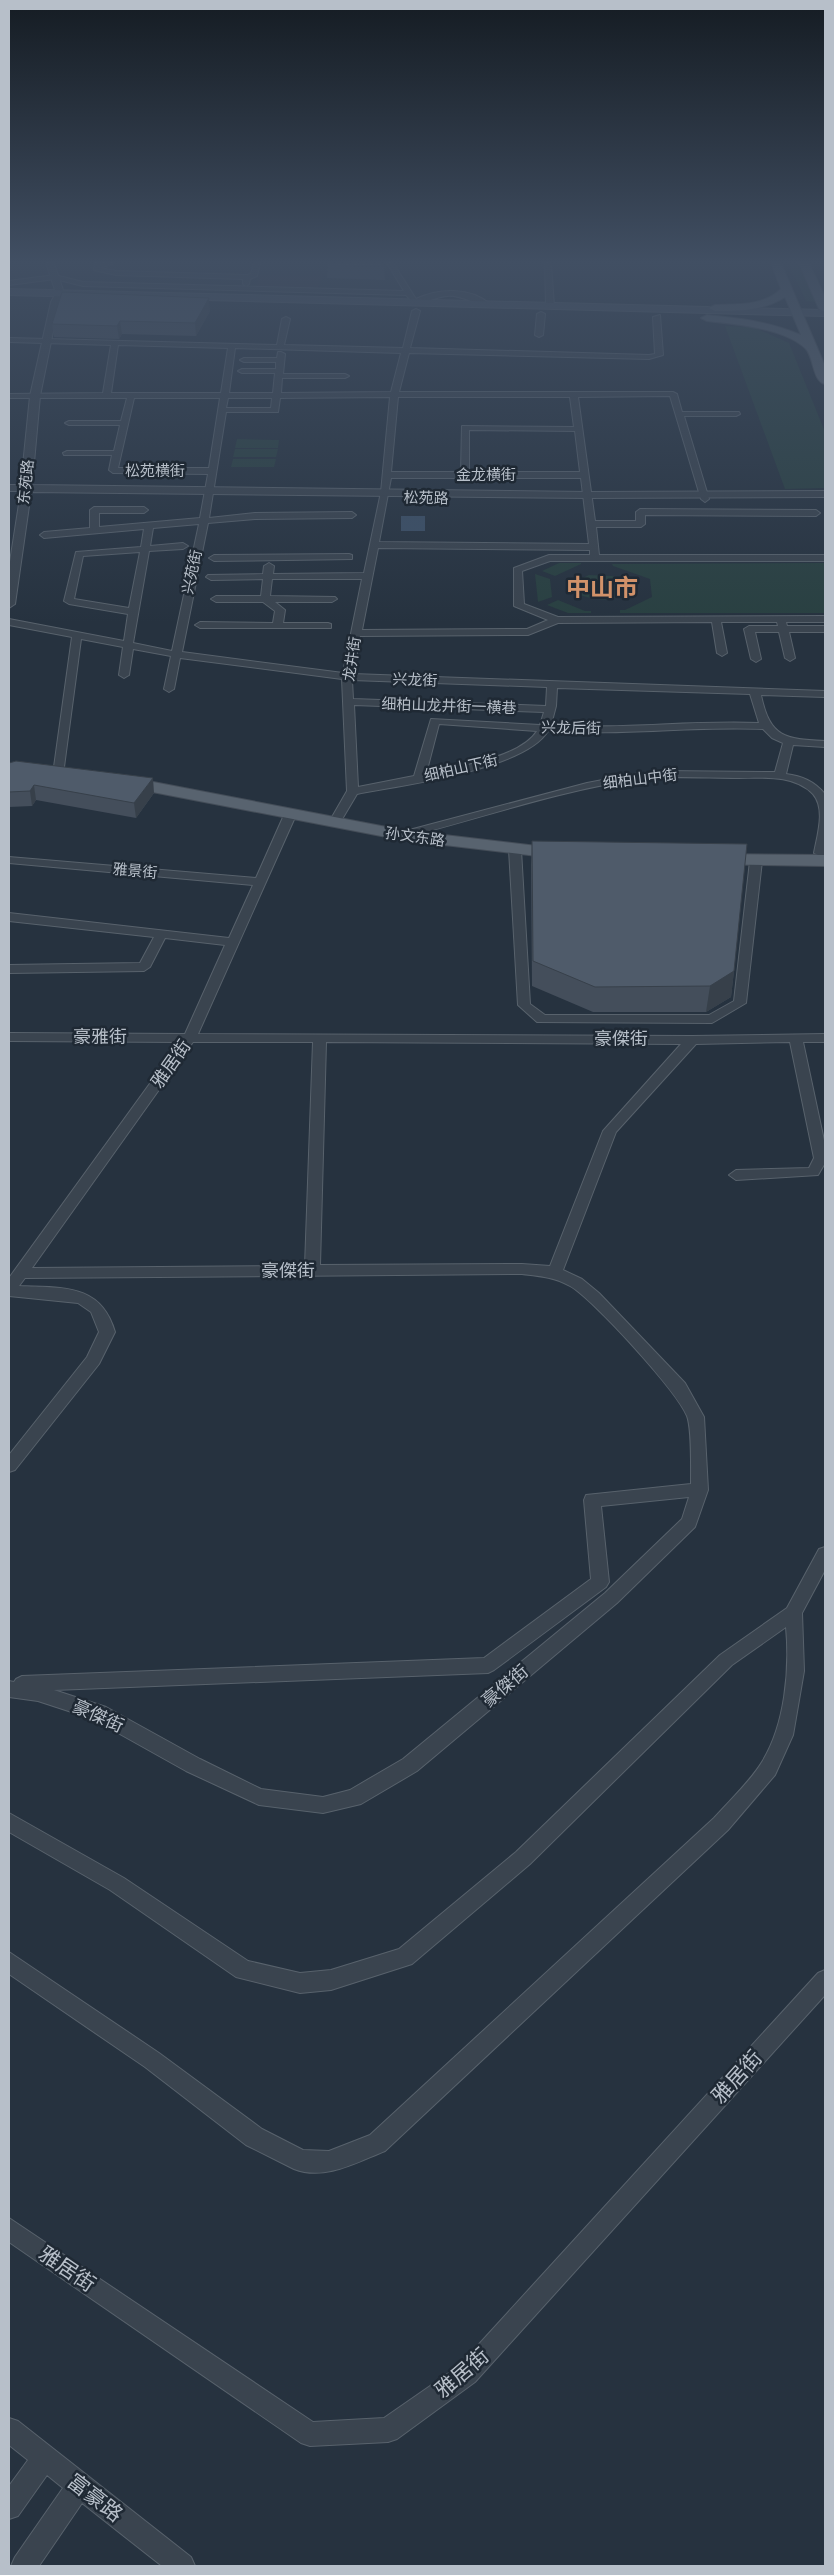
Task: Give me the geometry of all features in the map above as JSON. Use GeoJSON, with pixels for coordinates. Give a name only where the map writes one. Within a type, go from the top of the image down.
{"type":"FeatureCollection","features":[{"type":"Feature","properties":{"kind":"main road","name":"孙文东路"},"geometry":{"type":"LineString","coordinates":[[421,829],[336,821],[290,815],[104,776],[149,778],[336,821],[402,835],[515,850],[579,852],[421,829]]}},
{"type":"Feature","properties":{"kind":"main road"},"geometry":{"type":"LineString","coordinates":[[696,856],[823,856],[756,860],[696,856]]}},
{"type":"Feature","properties":{"kind":"street","name":"东苑路"},"geometry":{"type":"LineString","coordinates":[[9,542],[34,383]]}},
{"type":"Feature","properties":{"kind":"street"},"geometry":{"type":"LineString","coordinates":[[107,396],[109,383]]}},
{"type":"Feature","properties":{"kind":"street","name":"兴苑街"},"geometry":{"type":"LineString","coordinates":[[169,689],[174,654],[209,493],[226,383]]}},
{"type":"Feature","properties":{"kind":"street"},"geometry":{"type":"LineString","coordinates":[[223,410],[275,410],[278,383]]}},
{"type":"Feature","properties":{"kind":"street"},"geometry":{"type":"LineString","coordinates":[[323,396],[324,383]]}},
{"type":"Feature","properties":{"kind":"street","name":"龙井街"},"geometry":{"type":"LineString","coordinates":[[353,791],[347,678],[384,495],[394,395],[397,383]]}},
{"type":"Feature","properties":{"kind":"street"},"geometry":{"type":"LineString","coordinates":[[622,383],[624,395]]}},
{"type":"Feature","properties":{"kind":"street"},"geometry":{"type":"LineString","coordinates":[[9,396],[673,394],[704,498]]}},
{"type":"Feature","properties":{"kind":"street"},"geometry":{"type":"LineString","coordinates":[[574,395],[586,475],[595,558]]}},
{"type":"Feature","properties":{"kind":"street","name":"松苑横街"},"geometry":{"type":"LineString","coordinates":[[131,396],[113,470],[212,471]]}},
{"type":"Feature","properties":{"kind":"street"},"geometry":{"type":"LineString","coordinates":[[679,414],[736,414]]}},
{"type":"Feature","properties":{"kind":"street"},"geometry":{"type":"LineString","coordinates":[[69,423],[124,423]]}},
{"type":"Feature","properties":{"kind":"street"},"geometry":{"type":"LineString","coordinates":[[465,475],[465,428],[579,429]]}},
{"type":"Feature","properties":{"kind":"street"},"geometry":{"type":"LineString","coordinates":[[66,453],[117,453]]}},
{"type":"Feature","properties":{"kind":"street","name":"金龙横街"},"geometry":{"type":"LineString","coordinates":[[386,475],[586,475]]}},
{"type":"Feature","properties":{"kind":"street","name":"东苑路"},"geometry":{"type":"LineString","coordinates":[[9,604],[17,490]]}},
{"type":"Feature","properties":{"kind":"street","name":"松苑路"},"geometry":{"type":"LineString","coordinates":[[17,490],[704,498],[825,496]]}},
{"type":"Feature","properties":{"kind":"street"},"geometry":{"type":"LineString","coordinates":[[95,531],[94,510],[144,510]]}},
{"type":"Feature","properties":{"kind":"street"},"geometry":{"type":"LineString","coordinates":[[591,524],[641,524],[640,512],[816,513]]}},
{"type":"Feature","properties":{"kind":"street"},"geometry":{"type":"LineString","coordinates":[[44,535],[255,516],[352,515]]}},
{"type":"Feature","properties":{"kind":"street"},"geometry":{"type":"LineString","coordinates":[[124,675],[133,612],[149,526]]}},
{"type":"Feature","properties":{"kind":"street"},"geometry":{"type":"LineString","coordinates":[[374,545],[594,547]]}},
{"type":"Feature","properties":{"kind":"street"},"geometry":{"type":"LineString","coordinates":[[133,612],[68,602],[79,554],[183,546]]}},
{"type":"Feature","properties":{"kind":"street"},"geometry":{"type":"LineString","coordinates":[[214,558],[349,556]]}},
{"type":"Feature","properties":{"kind":"street"},"geometry":{"type":"LineString","coordinates":[[200,625],[240,616],[265,599],[271,557]]}},
{"type":"Feature","properties":{"kind":"street"},"geometry":{"type":"LineString","coordinates":[[825,558],[549,558],[517,570],[519,606],[556,620],[716,619],[825,629]]}},
{"type":"Feature","properties":{"kind":"street"},"geometry":{"type":"LineString","coordinates":[[211,577],[367,576]]}},
{"type":"Feature","properties":{"kind":"street"},"geometry":{"type":"LineString","coordinates":[[216,599],[332,599]]}},
{"type":"Feature","properties":{"kind":"street"},"geometry":{"type":"LineString","coordinates":[[265,599],[280,610],[278,625]]}},
{"type":"Feature","properties":{"kind":"street"},"geometry":{"type":"LineString","coordinates":[[240,616],[278,625],[328,626]]}},
{"type":"Feature","properties":{"kind":"street"},"geometry":{"type":"LineString","coordinates":[[716,619],[722,654]]}},
{"type":"Feature","properties":{"kind":"street"},"geometry":{"type":"LineString","coordinates":[[756,659],[749,629],[825,619]]}},
{"type":"Feature","properties":{"kind":"street"},"geometry":{"type":"LineString","coordinates":[[356,633],[528,632],[556,620]]}},
{"type":"Feature","properties":{"kind":"street","name":"兴龙街"},"geometry":{"type":"LineString","coordinates":[[9,622],[174,654],[347,678],[825,694]]}},
{"type":"Feature","properties":{"kind":"street"},"geometry":{"type":"LineString","coordinates":[[782,624],[790,658]]}},
{"type":"Feature","properties":{"kind":"street"},"geometry":{"type":"LineString","coordinates":[[59,770],[77,635]]}},
{"type":"Feature","properties":{"kind":"street","name":"细柏山下街"},"geometry":{"type":"LineString","coordinates":[[353,791],[506,758],[536,740],[544,728],[550,709],[552,685]]}},
{"type":"Feature","properties":{"kind":"street"},"geometry":{"type":"LineString","coordinates":[[755,692],[759,716],[778,738],[788,742],[825,744]]}},
{"type":"Feature","properties":{"kind":"street","name":"细柏山龙井街一横巷"},"geometry":{"type":"LineString","coordinates":[[348,702],[550,709]]}},
{"type":"Feature","properties":{"kind":"street","name":"兴龙后街"},"geometry":{"type":"LineString","coordinates":[[419,778],[435,722],[574,730],[712,724],[766,726]]}},
{"type":"Feature","properties":{"kind":"street"},"geometry":{"type":"LineString","coordinates":[[780,776],[788,742]]}},
{"type":"Feature","properties":{"kind":"street","name":"细柏山中街"},"geometry":{"type":"LineString","coordinates":[[402,835],[529,803],[591,785],[634,777],[663,774],[780,776],[795,778],[808,784],[819,794],[824,805],[825,819],[823,856]]}},
{"type":"Feature","properties":{"kind":"street"},"geometry":{"type":"LineString","coordinates":[[336,821],[353,791]]}},
{"type":"Feature","properties":{"kind":"street","name":"雅居街"},"geometry":{"type":"LineString","coordinates":[[9,1290],[190,1037],[290,815]]}},
{"type":"Feature","properties":{"kind":"street"},"geometry":{"type":"LineString","coordinates":[[515,850],[524,1004],[542,1019],[712,1019],[740,1004],[756,860]]}},
{"type":"Feature","properties":{"kind":"street","name":"雅景街"},"geometry":{"type":"LineString","coordinates":[[9,860],[261,882]]}},
{"type":"Feature","properties":{"kind":"street"},"geometry":{"type":"LineString","coordinates":[[9,918],[234,942]]}},
{"type":"Feature","properties":{"kind":"street"},"geometry":{"type":"LineString","coordinates":[[9,969],[144,967],[161,934]]}},
{"type":"Feature","properties":{"kind":"street","name":"豪雅街"},"geometry":{"type":"LineString","coordinates":[[9,1037],[190,1037]]}},
{"type":"Feature","properties":{"kind":"street","name":"豪傑街"},"geometry":{"type":"LineString","coordinates":[[190,1037],[692,1040],[825,1038]]}},
{"type":"Feature","properties":{"kind":"street"},"geometry":{"type":"LineString","coordinates":[[312,1270],[320,1038]]}},
{"type":"Feature","properties":{"kind":"street"},"geometry":{"type":"LineString","coordinates":[[736,1175],[813,1172],[821,1158],[796,1038]]}},
{"type":"Feature","properties":{"kind":"street","name":"豪傑街"},"geometry":{"type":"LineString","coordinates":[[555,1272],[610,1131],[692,1040]]}},
{"type":"Feature","properties":{"kind":"street","name":"豪傑街"},"geometry":{"type":"LineString","coordinates":[[9,1689],[38,1693],[99,1713],[193,1765],[259,1797],[324,1805],[354,1798],[410,1765],[611,1598],[689,1522],[700,1490],[696,1417],[679,1387],[594,1297],[577,1283],[555,1272],[522,1269],[20,1273]]}},
{"type":"Feature","properties":{"kind":"street"},"geometry":{"type":"LineString","coordinates":[[9,1290],[54,1294],[89,1302],[102,1316],[107,1332],[93,1360],[9,1466]]}},
{"type":"Feature","properties":{"kind":"street"},"geometry":{"type":"LineString","coordinates":[[9,1684],[488,1665],[600,1582],[592,1500],[700,1490]]}},
{"type":"Feature","properties":{"kind":"street"},"geometry":{"type":"LineString","coordinates":[[9,1822],[117,1884],[243,1970],[300,1984],[331,1980],[404,1957],[523,1858],[726,1660],[793,1612],[825,1554]]}},
{"type":"Feature","properties":{"kind":"street"},"geometry":{"type":"LineString","coordinates":[[9,1962],[152,2060],[262,2141],[302,2161],[329,2162],[377,2143],[721,1824],[770,1767],[789,1722],[796,1630],[793,1612]]}},
{"type":"Feature","properties":{"kind":"street","name":"雅居街"},"geometry":{"type":"LineString","coordinates":[[9,2229],[310,2434],[388,2430],[467,2374],[825,1980]]}},
{"type":"Feature","properties":{"kind":"street","name":"富豪路"},"geometry":{"type":"LineString","coordinates":[[9,2430],[182,2566]]}},
{"type":"Feature","properties":{"kind":"street"},"geometry":{"type":"LineString","coordinates":[[9,2507],[44,2458]]}},
{"type":"Feature","properties":{"kind":"street"},"geometry":{"type":"LineString","coordinates":[[24,2566],[78,2486]]}},
{"type":"Feature","properties":{"kind":"green space"},"geometry":{"type":"Polygon","coordinates":[[[746,383],[805,383],[825,432],[825,488],[785,489],[746,383]]]}},
{"type":"Feature","properties":{"kind":"green space"},"geometry":{"type":"Polygon","coordinates":[[[237,439],[279,440],[278,448],[235,448],[237,439]]]}},
{"type":"Feature","properties":{"kind":"green space"},"geometry":{"type":"Polygon","coordinates":[[[235,449],[278,449],[276,457],[233,457],[235,449]]]}},
{"type":"Feature","properties":{"kind":"green space"},"geometry":{"type":"Polygon","coordinates":[[[233,459],[276,459],[274,467],[231,467],[233,459]]]}},
{"type":"Feature","properties":{"kind":"green space"},"geometry":{"type":"Polygon","coordinates":[[[559,563],[581,564],[555,576],[542,571],[559,563]]]}},
{"type":"Feature","properties":{"kind":"green space"},"geometry":{"type":"Polygon","coordinates":[[[825,563],[825,613],[620,613],[620,610],[625,610],[652,597],[650,579],[612,564],[825,563]]]}},
{"type":"Feature","properties":{"kind":"green space"},"geometry":{"type":"Polygon","coordinates":[[[535,574],[550,579],[552,597],[538,602],[535,574]]]}},
{"type":"Feature","properties":{"kind":"green space"},"geometry":{"type":"Polygon","coordinates":[[[589,575],[612,576],[630,582],[632,593],[617,598],[603,599],[589,598],[574,593],[572,583],[589,575]]]}},
{"type":"Feature","properties":{"kind":"green space"},"geometry":{"type":"Polygon","coordinates":[[[558,600],[585,611],[591,611],[591,613],[568,613],[547,605],[558,600]]]}},
{"type":"Feature","properties":{"kind":"water"},"geometry":{"type":"Polygon","coordinates":[[[401,516],[425,516],[425,531],[401,531],[401,516]]]}},
{"type":"Feature","properties":{"kind":"building"},"geometry":{"type":"Polygon","coordinates":[[[16,761],[153,778],[134,803],[34,785],[30,791],[9,792],[9,763],[16,761]]]}},
{"type":"Feature","properties":{"kind":"building"},"geometry":{"type":"Polygon","coordinates":[[[532,841],[747,844],[734,971],[710,986],[595,987],[533,961],[532,841]]]}},
{"type":"Feature","properties":{"kind":"district","name":"中山市"},"geometry":{"type":"Point","coordinates":[602,588]}}]}
